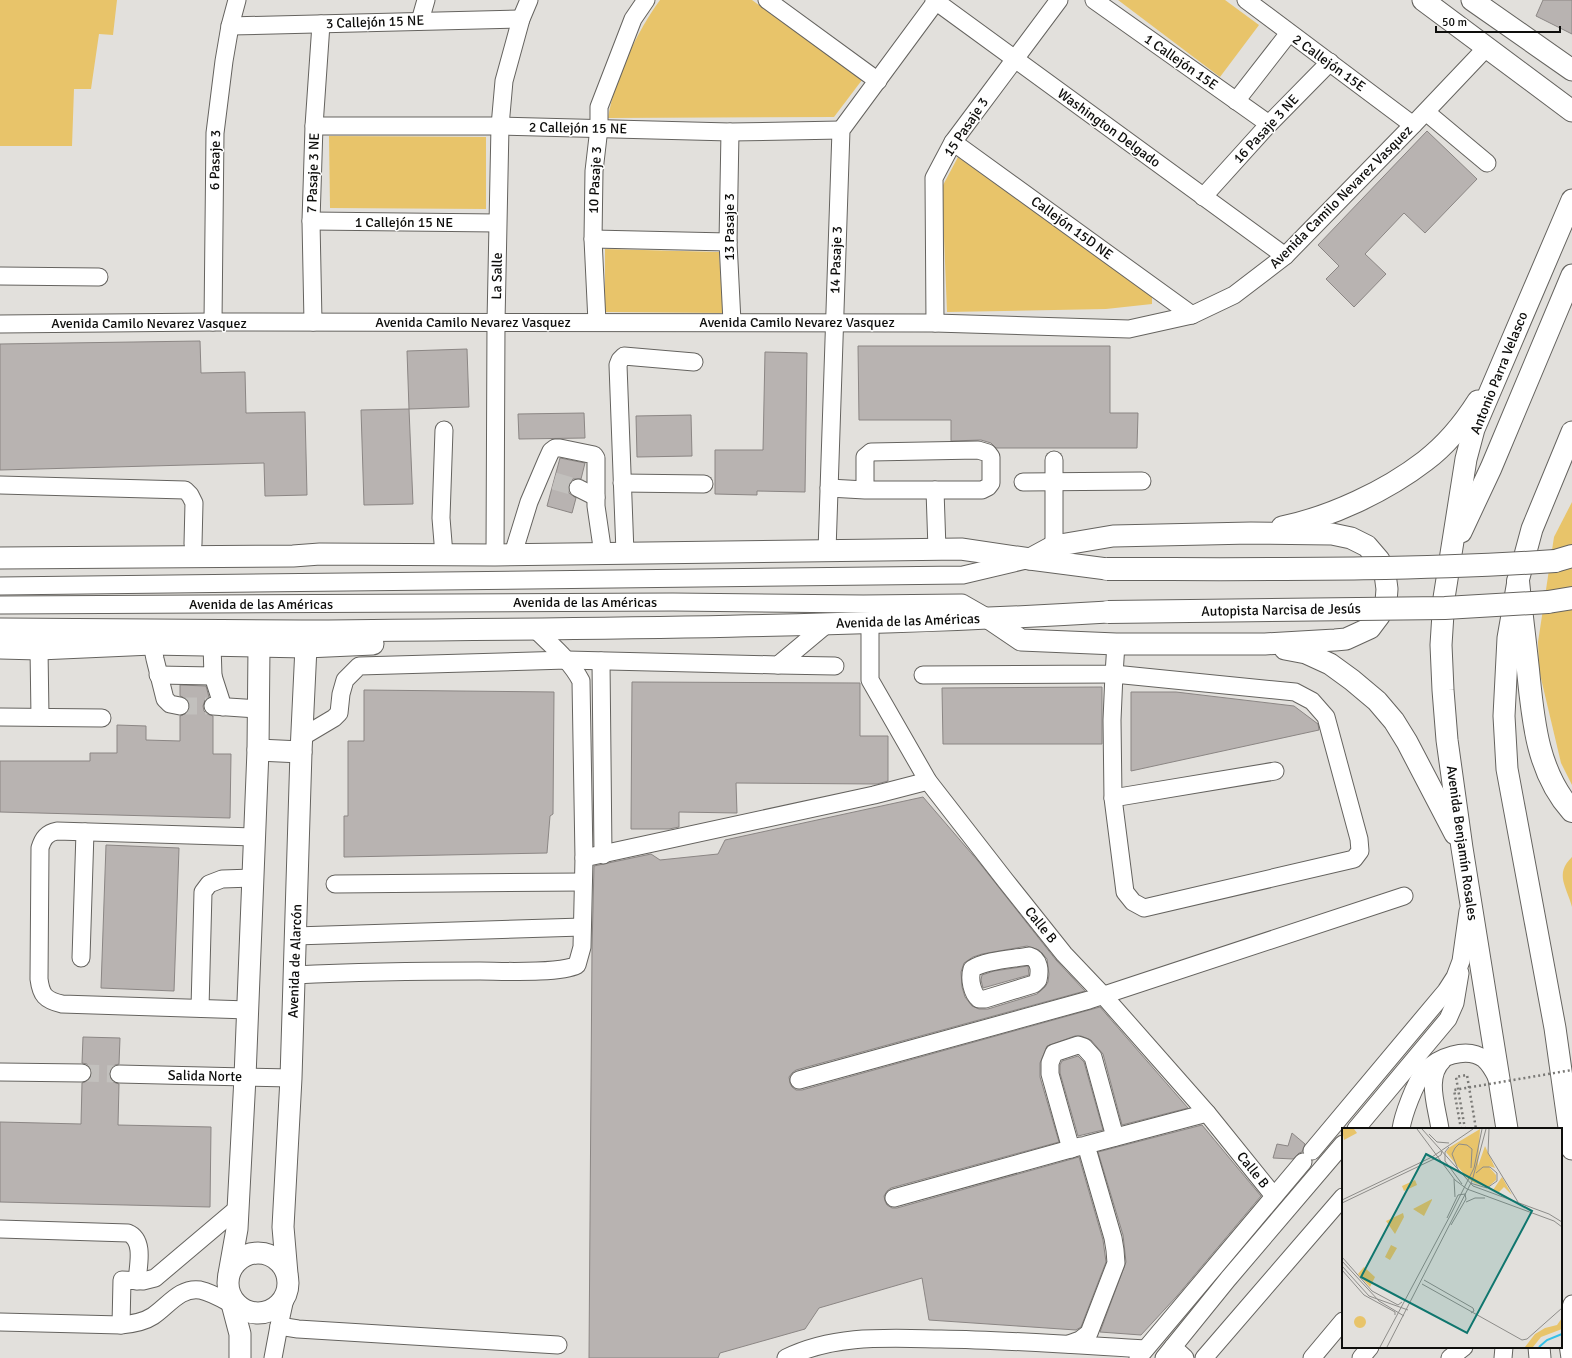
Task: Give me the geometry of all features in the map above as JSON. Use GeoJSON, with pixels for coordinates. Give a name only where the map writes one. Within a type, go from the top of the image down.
{"type":"FeatureCollection","features":[{"type":"Feature","properties":{"kind":"highway"},"geometry":{"type":"LineString","coordinates":[[1107,568],[1375,569],[1498,565],[1566,559]]}},
{"type":"Feature","properties":{"kind":"highway"},"geometry":{"type":"LineString","coordinates":[[1518,581],[1535,733],[1540,752],[1551,778],[1560,795],[1572,811]]}},
{"type":"Feature","properties":{"kind":"highway","name":"Autopista Narcisa de Jesús"},"geometry":{"type":"LineString","coordinates":[[1108,612],[1445,608],[1548,602],[1572,598]]}},
{"type":"Feature","properties":{"kind":"highway"},"geometry":{"type":"LineString","coordinates":[[1548,602],[1572,603]]}},
{"type":"Feature","properties":{"kind":"main road"},"geometry":{"type":"LineString","coordinates":[[1423,0],[1572,111]]}},
{"type":"Feature","properties":{"kind":"main road"},"geometry":{"type":"LineString","coordinates":[[1472,0],[1572,70]]}},
{"type":"Feature","properties":{"kind":"main road","name":"Antonio Parra Velasco"},"geometry":{"type":"LineString","coordinates":[[1451,554],[1466,459],[1474,430],[1572,200]]}},
{"type":"Feature","properties":{"kind":"main road"},"geometry":{"type":"LineString","coordinates":[[1451,554],[1491,468],[1572,275]]}},
{"type":"Feature","properties":{"kind":"main road"},"geometry":{"type":"LineString","coordinates":[[1251,533],[1297,524],[1345,506],[1400,478],[1426,460],[1450,437],[1471,412],[1505,358]]}},
{"type":"Feature","properties":{"kind":"main road"},"geometry":{"type":"LineString","coordinates":[[1572,432],[1532,529],[1518,581],[1508,638],[1504,716],[1507,769],[1555,1028],[1572,1149]]}},
{"type":"Feature","properties":{"kind":"main road"},"geometry":{"type":"LineString","coordinates":[[990,619],[1021,640],[1116,644],[1265,644],[1346,639],[1370,628],[1379,616],[1386,602],[1386,574],[1379,560],[1367,546],[1351,538],[1332,534],[1251,533],[1113,536],[1054,546],[1030,559]]}},
{"type":"Feature","properties":{"kind":"main road"},"geometry":{"type":"LineString","coordinates":[[0,546],[259,544],[320,554]]}},
{"type":"Feature","properties":{"kind":"main road"},"geometry":{"type":"LineString","coordinates":[[0,558],[293,556],[320,554],[625,554],[961,549],[1107,568]]}},
{"type":"Feature","properties":{"kind":"main road","name":"Avenida Benjamín Rosales"},"geometry":{"type":"LineString","coordinates":[[1451,554],[1444,598],[1442,629],[1442,682],[1447,740],[1482,980],[1507,1128]]}},
{"type":"Feature","properties":{"kind":"main road","name":"Autopista Narcisa de Jesús"},"geometry":{"type":"LineString","coordinates":[[990,619],[1108,612]]}},
{"type":"Feature","properties":{"kind":"main road","name":"Avenida de las Américas"},"geometry":{"type":"LineString","coordinates":[[0,629],[302,639],[384,644],[460,630],[827,624],[990,619]]}},
{"type":"Feature","properties":{"kind":"main road"},"geometry":{"type":"LineString","coordinates":[[0,647],[39,648],[152,644],[212,644],[259,647],[302,639]]}},
{"type":"Feature","properties":{"kind":"main road","name":"Avenida de Alarcón"},"geometry":{"type":"LineString","coordinates":[[287,1284],[282,1227],[291,1078],[296,936],[302,639]]}},
{"type":"Feature","properties":{"kind":"main road"},"geometry":{"type":"LineString","coordinates":[[1265,644],[1306,653],[1330,664],[1377,701],[1394,721],[1407,742],[1462,848]]}},
{"type":"Feature","properties":{"kind":"main road"},"geometry":{"type":"LineString","coordinates":[[233,1295],[248,1010],[258,750],[260,675],[259,647]]}},
{"type":"Feature","properties":{"kind":"main road"},"geometry":{"type":"LineString","coordinates":[[258,750],[301,744]]}},
{"type":"Feature","properties":{"kind":"main road"},"geometry":{"type":"LineString","coordinates":[[233,1295],[252,1313],[263,1314],[273,1310],[281,1304],[287,1284],[283,1266],[268,1254],[258,1252],[248,1254],[240,1258],[233,1265],[233,1295],[240,1334],[240,1358]]}},
{"type":"Feature","properties":{"kind":"main road"},"geometry":{"type":"LineString","coordinates":[[1539,1348],[1540,1358]]}},
{"type":"Feature","properties":{"kind":"street","name":"6 Pasaje 3"},"geometry":{"type":"LineString","coordinates":[[213,322],[215,133],[224,61],[230,26],[237,0]]}},
{"type":"Feature","properties":{"kind":"street"},"geometry":{"type":"LineString","coordinates":[[420,21],[426,0]]}},
{"type":"Feature","properties":{"kind":"street","name":"La Salle"},"geometry":{"type":"LineString","coordinates":[[504,555],[496,322],[500,126],[504,81],[521,18],[529,0]]}},
{"type":"Feature","properties":{"kind":"street","name":"10 Pasaje 3"},"geometry":{"type":"LineString","coordinates":[[597,322],[593,239],[594,171],[599,128],[599,107],[633,19],[646,0]]}},
{"type":"Feature","properties":{"kind":"street"},"geometry":{"type":"LineString","coordinates":[[767,0],[878,81]]}},
{"type":"Feature","properties":{"kind":"street"},"geometry":{"type":"LineString","coordinates":[[841,130],[936,0]]}},
{"type":"Feature","properties":{"kind":"street","name":"Washington Delgado"},"geometry":{"type":"LineString","coordinates":[[936,0],[1285,256]]}},
{"type":"Feature","properties":{"kind":"street","name":"15 Pasaje 3"},"geometry":{"type":"LineString","coordinates":[[935,323],[934,178],[952,142],[1059,0]]}},
{"type":"Feature","properties":{"kind":"street","name":"1 Callejón 15E"},"geometry":{"type":"LineString","coordinates":[[1094,0],[1269,124]]}},
{"type":"Feature","properties":{"kind":"street","name":"2 Callejón 15E"},"geometry":{"type":"LineString","coordinates":[[1246,0],[1413,126]]}},
{"type":"Feature","properties":{"kind":"street","name":"3 Callejón 15 NE"},"geometry":{"type":"LineString","coordinates":[[230,26],[521,18]]}},
{"type":"Feature","properties":{"kind":"street","name":"7 Pasaje 3 NE"},"geometry":{"type":"LineString","coordinates":[[313,322],[311,221],[314,126],[321,24]]}},
{"type":"Feature","properties":{"kind":"street"},"geometry":{"type":"LineString","coordinates":[[1236,101],[1289,33]]}},
{"type":"Feature","properties":{"kind":"street","name":"Avenida Camilo Nevarez Vasquez"},"geometry":{"type":"LineString","coordinates":[[0,324],[213,322],[834,322],[935,323],[1129,329],[1192,315],[1234,295],[1285,256],[1413,126],[1487,47]]}},
{"type":"Feature","properties":{"kind":"street","name":"16 Pasaje 3 NE"},"geometry":{"type":"LineString","coordinates":[[1203,197],[1269,124],[1330,62]]}},
{"type":"Feature","properties":{"kind":"street"},"geometry":{"type":"LineString","coordinates":[[1426,112],[1487,163]]}},
{"type":"Feature","properties":{"kind":"street","name":"2 Callejón 15 NE"},"geometry":{"type":"LineString","coordinates":[[314,126],[500,126],[730,132],[841,130]]}},
{"type":"Feature","properties":{"kind":"street","name":"14 Pasaje 3"},"geometry":{"type":"LineString","coordinates":[[827,551],[841,130]]}},
{"type":"Feature","properties":{"kind":"street","name":"13 Pasaje 3"},"geometry":{"type":"LineString","coordinates":[[730,132],[728,242],[732,322]]}},
{"type":"Feature","properties":{"kind":"street","name":"Callejón 15D NE"},"geometry":{"type":"LineString","coordinates":[[952,142],[1192,315]]}},
{"type":"Feature","properties":{"kind":"street","name":"1 Callejón 15 NE"},"geometry":{"type":"LineString","coordinates":[[311,221],[497,223]]}},
{"type":"Feature","properties":{"kind":"street"},"geometry":{"type":"LineString","coordinates":[[593,239],[728,242]]}},
{"type":"Feature","properties":{"kind":"street"},"geometry":{"type":"LineString","coordinates":[[0,276],[99,277]]}},
{"type":"Feature","properties":{"kind":"street"},"geometry":{"type":"LineString","coordinates":[[625,554],[618,366],[620,360],[624,356],[694,362]]}},
{"type":"Feature","properties":{"kind":"street"},"geometry":{"type":"LineString","coordinates":[[444,430],[441,518],[444,555]]}},
{"type":"Feature","properties":{"kind":"street"},"geometry":{"type":"LineString","coordinates":[[504,555],[529,502],[546,480],[551,451],[555,448],[594,455],[597,463],[596,506],[603,554]]}},
{"type":"Feature","properties":{"kind":"street"},"geometry":{"type":"LineString","coordinates":[[829,488],[865,490],[982,490],[988,487],[991,483],[991,457],[988,453],[978,450],[871,452],[865,457],[865,490]]}},
{"type":"Feature","properties":{"kind":"street"},"geometry":{"type":"LineString","coordinates":[[1054,460],[1054,546]]}},
{"type":"Feature","properties":{"kind":"street"},"geometry":{"type":"LineString","coordinates":[[1023,482],[1142,481]]}},
{"type":"Feature","properties":{"kind":"street"},"geometry":{"type":"LineString","coordinates":[[622,483],[704,484]]}},
{"type":"Feature","properties":{"kind":"street"},"geometry":{"type":"LineString","coordinates":[[0,485],[185,490],[190,495],[194,503],[193,544]]}},
{"type":"Feature","properties":{"kind":"street"},"geometry":{"type":"LineString","coordinates":[[578,488],[596,497]]}},
{"type":"Feature","properties":{"kind":"street"},"geometry":{"type":"LineString","coordinates":[[934,490],[936,549]]}},
{"type":"Feature","properties":{"kind":"street","name":"Avenida de las Américas"},"geometry":{"type":"LineString","coordinates":[[0,586],[963,575],[1030,559]]}},
{"type":"Feature","properties":{"kind":"street","name":"Avenida de las Américas"},"geometry":{"type":"LineString","coordinates":[[0,605],[657,602],[855,604],[962,603],[990,619]]}},
{"type":"Feature","properties":{"kind":"street","name":"Calle B"},"geometry":{"type":"LineString","coordinates":[[870,623],[870,680],[928,781],[1064,954],[1102,994],[1207,1113],[1274,1196]]}},
{"type":"Feature","properties":{"kind":"street"},"geometry":{"type":"LineString","coordinates":[[778,665],[827,624]]}},
{"type":"Feature","properties":{"kind":"street"},"geometry":{"type":"LineString","coordinates":[[294,976],[416,971],[528,971],[570,969],[577,965],[582,947],[584,858],[581,681],[575,670],[535,629]]}},
{"type":"Feature","properties":{"kind":"street"},"geometry":{"type":"LineString","coordinates":[[152,644],[158,675],[165,699],[170,704],[180,706]]}},
{"type":"Feature","properties":{"kind":"street"},"geometry":{"type":"LineString","coordinates":[[212,644],[213,676],[218,707],[258,709]]}},
{"type":"Feature","properties":{"kind":"street"},"geometry":{"type":"LineString","coordinates":[[923,675],[1114,674],[1295,692],[1312,701],[1326,717],[1360,839],[1360,851],[1354,859],[1144,908],[1133,902],[1125,892],[1114,798],[1112,720],[1114,674],[1116,644]]}},
{"type":"Feature","properties":{"kind":"street"},"geometry":{"type":"LineString","coordinates":[[39,648],[40,717]]}},
{"type":"Feature","properties":{"kind":"street"},"geometry":{"type":"LineString","coordinates":[[301,744],[339,713],[341,694],[345,680],[359,666],[566,660],[835,666]]}},
{"type":"Feature","properties":{"kind":"street"},"geometry":{"type":"LineString","coordinates":[[601,661],[603,855]]}},
{"type":"Feature","properties":{"kind":"street"},"geometry":{"type":"LineString","coordinates":[[158,675],[213,676]]}},
{"type":"Feature","properties":{"kind":"street"},"geometry":{"type":"LineString","coordinates":[[0,717],[102,718]]}},
{"type":"Feature","properties":{"kind":"street"},"geometry":{"type":"LineString","coordinates":[[1114,798],[1275,770]]}},
{"type":"Feature","properties":{"kind":"street"},"geometry":{"type":"LineString","coordinates":[[584,858],[874,795],[928,781]]}},
{"type":"Feature","properties":{"kind":"street"},"geometry":{"type":"LineString","coordinates":[[248,1010],[62,1004],[53,1002],[46,997],[41,990],[39,978],[40,848],[45,837],[50,832],[57,831],[254,836]]}},
{"type":"Feature","properties":{"kind":"street"},"geometry":{"type":"LineString","coordinates":[[81,958],[85,832]]}},
{"type":"Feature","properties":{"kind":"street"},"geometry":{"type":"LineString","coordinates":[[200,1008],[203,892],[209,884],[222,878],[253,878]]}},
{"type":"Feature","properties":{"kind":"street"},"geometry":{"type":"LineString","coordinates":[[334,884],[583,882]]}},
{"type":"Feature","properties":{"kind":"street"},"geometry":{"type":"LineString","coordinates":[[1357,1128],[1448,1019],[1457,996],[1468,915],[1469,887]]}},
{"type":"Feature","properties":{"kind":"street"},"geometry":{"type":"LineString","coordinates":[[799,1080],[1090,1000],[1102,994],[1404,896]]}},
{"type":"Feature","properties":{"kind":"street"},"geometry":{"type":"LineString","coordinates":[[296,936],[582,927]]}},
{"type":"Feature","properties":{"kind":"street"},"geometry":{"type":"LineString","coordinates":[[1038,964],[1064,954]]}},
{"type":"Feature","properties":{"kind":"street"},"geometry":{"type":"LineString","coordinates":[[786,1358],[813,1346],[842,1340],[868,1338],[1067,1344],[1141,1354],[1446,991],[1455,977],[1461,961]]}},
{"type":"Feature","properties":{"kind":"street"},"geometry":{"type":"LineString","coordinates":[[1067,1344],[1080,1340],[1089,1333],[1116,1262],[1113,1238],[1050,1074],[1050,1063],[1054,1053],[1078,1045],[1084,1047],[1093,1057],[1115,1137]]}},
{"type":"Feature","properties":{"kind":"street"},"geometry":{"type":"LineString","coordinates":[[1401,1128],[1418,1080],[1428,1067],[1435,1062],[1450,1056],[1466,1053],[1474,1054],[1484,1059],[1490,1065],[1500,1085]]}},
{"type":"Feature","properties":{"kind":"street"},"geometry":{"type":"LineString","coordinates":[[1440,1128],[1432,1082],[1433,1075],[1439,1064],[1450,1056]]}},
{"type":"Feature","properties":{"kind":"street"},"geometry":{"type":"LineString","coordinates":[[0,1072],[82,1073]]}},
{"type":"Feature","properties":{"kind":"street","name":"Salida Norte"},"geometry":{"type":"LineString","coordinates":[[119,1074],[291,1078]]}},
{"type":"Feature","properties":{"kind":"street"},"geometry":{"type":"LineString","coordinates":[[894,1198],[1207,1113]]}},
{"type":"Feature","properties":{"kind":"street"},"geometry":{"type":"LineString","coordinates":[[1174,1354],[1228,1279],[1342,1145]]}},
{"type":"Feature","properties":{"kind":"street"},"geometry":{"type":"LineString","coordinates":[[1204,1358],[1342,1198]]}},
{"type":"Feature","properties":{"kind":"street"},"geometry":{"type":"LineString","coordinates":[[121,1325],[122,1280],[138,1281],[155,1278],[238,1206]]}},
{"type":"Feature","properties":{"kind":"street"},"geometry":{"type":"LineString","coordinates":[[0,1229],[128,1233],[132,1235],[139,1246],[138,1281]]}},
{"type":"Feature","properties":{"kind":"street","name":"Avenida de Alarcón"},"geometry":{"type":"LineString","coordinates":[[273,1358],[287,1284]]}},
{"type":"Feature","properties":{"kind":"street"},"geometry":{"type":"LineString","coordinates":[[0,1322],[134,1324],[152,1317],[181,1293],[189,1290],[233,1295]]}},
{"type":"Feature","properties":{"kind":"street"},"geometry":{"type":"LineString","coordinates":[[1570,1358],[1567,1325],[1568,1313],[1572,1304]]}},
{"type":"Feature","properties":{"kind":"street"},"geometry":{"type":"LineString","coordinates":[[1312,1358],[1342,1323]]}},
{"type":"Feature","properties":{"kind":"street"},"geometry":{"type":"LineString","coordinates":[[279,1326],[298,1329],[558,1345]]}},
{"type":"Feature","properties":{"kind":"street"},"geometry":{"type":"LineString","coordinates":[[1361,1358],[1369,1348]]}},
{"type":"Feature","properties":{"kind":"street"},"geometry":{"type":"LineString","coordinates":[[1450,1358],[1463,1348]]}},
{"type":"Feature","properties":{"kind":"street"},"geometry":{"type":"LineString","coordinates":[[1503,1358],[1504,1348]]}},
{"type":"Feature","properties":{"kind":"path"},"geometry":{"type":"LineString","coordinates":[[1461,1128],[1454,1090],[1572,1070]]}},
{"type":"Feature","properties":{"kind":"path"},"geometry":{"type":"LineString","coordinates":[[1465,1128],[1456,1076],[1466,1075],[1476,1128]]}},
{"type":"Feature","properties":{"kind":"shaded area"},"geometry":{"type":"Polygon","coordinates":[[[0,0],[117,0],[113,35],[99,34],[91,89],[74,89],[72,146],[0,146],[0,0]]]}},
{"type":"Feature","properties":{"kind":"shaded area"},"geometry":{"type":"Polygon","coordinates":[[[660,0],[752,0],[862,80],[834,117],[608,118],[615,88],[628,56],[651,12],[660,0]]]}},
{"type":"Feature","properties":{"kind":"shaded area"},"geometry":{"type":"Polygon","coordinates":[[[1118,0],[1225,0],[1259,25],[1220,77],[1118,0]]]}},
{"type":"Feature","properties":{"kind":"shaded area"},"geometry":{"type":"Polygon","coordinates":[[[329,136],[486,137],[486,209],[330,208],[329,136]]]}},
{"type":"Feature","properties":{"kind":"shaded area"},"geometry":{"type":"Polygon","coordinates":[[[958,157],[1152,297],[1152,304],[1106,309],[947,312],[942,187],[958,157]]]}},
{"type":"Feature","properties":{"kind":"shaded area"},"geometry":{"type":"Polygon","coordinates":[[[605,249],[719,252],[723,313],[605,312],[605,249]]]}},
{"type":"Feature","properties":{"kind":"shaded area"},"geometry":{"type":"Polygon","coordinates":[[[1572,502],[1572,785],[1561,763],[1539,670],[1538,642],[1554,537],[1572,502]]]}},
{"type":"Feature","properties":{"kind":"shaded area"},"geometry":{"type":"Polygon","coordinates":[[[1572,857],[1572,907],[1563,881],[1563,875],[1567,863],[1572,857]]]}},
{"type":"Feature","properties":{"kind":"building"},"geometry":{"type":"Polygon","coordinates":[[[1543,0],[1572,0],[1572,34],[1536,16],[1543,0]]]}},
{"type":"Feature","properties":{"kind":"building"},"geometry":{"type":"Polygon","coordinates":[[[1427,131],[1477,179],[1425,233],[1404,213],[1365,254],[1386,274],[1354,307],[1326,279],[1339,266],[1318,245],[1427,131]]]}},
{"type":"Feature","properties":{"kind":"building"},"geometry":{"type":"Polygon","coordinates":[[[200,341],[201,373],[245,372],[246,413],[305,412],[307,495],[265,496],[264,463],[0,470],[0,344],[200,341]]]}},
{"type":"Feature","properties":{"kind":"building"},"geometry":{"type":"Polygon","coordinates":[[[858,346],[1110,346],[1110,413],[1138,413],[1137,448],[996,448],[991,443],[981,440],[951,441],[951,420],[859,420],[858,346]]]}},
{"type":"Feature","properties":{"kind":"building"},"geometry":{"type":"Polygon","coordinates":[[[467,349],[469,407],[409,409],[407,351],[467,349]]]}},
{"type":"Feature","properties":{"kind":"building"},"geometry":{"type":"Polygon","coordinates":[[[765,352],[807,353],[805,492],[757,491],[757,495],[715,494],[715,450],[763,450],[765,352]]]}},
{"type":"Feature","properties":{"kind":"building"},"geometry":{"type":"Polygon","coordinates":[[[409,409],[413,504],[364,505],[361,410],[409,409]]]}},
{"type":"Feature","properties":{"kind":"building"},"geometry":{"type":"Polygon","coordinates":[[[584,413],[585,438],[519,439],[518,414],[584,413]]]}},
{"type":"Feature","properties":{"kind":"building"},"geometry":{"type":"Polygon","coordinates":[[[691,415],[692,456],[637,457],[636,416],[691,415]]]}},
{"type":"Feature","properties":{"kind":"building"},"geometry":{"type":"Polygon","coordinates":[[[560,458],[585,463],[581,479],[573,479],[569,484],[569,493],[576,498],[572,513],[547,506],[560,458]]]}},
{"type":"Feature","properties":{"kind":"building"},"geometry":{"type":"Polygon","coordinates":[[[632,682],[860,683],[860,736],[888,736],[888,781],[877,784],[736,783],[737,813],[679,812],[679,827],[669,829],[631,829],[632,682]]]}},
{"type":"Feature","properties":{"kind":"building"},"geometry":{"type":"Polygon","coordinates":[[[180,685],[206,686],[209,697],[205,700],[203,706],[204,711],[207,714],[213,716],[213,754],[231,754],[230,818],[0,812],[0,761],[90,761],[90,753],[117,753],[117,725],[146,726],[146,740],[180,741],[180,716],[187,713],[190,708],[187,699],[180,696],[180,685]]]}},
{"type":"Feature","properties":{"kind":"building"},"geometry":{"type":"Polygon","coordinates":[[[1102,687],[1102,744],[943,744],[942,688],[1102,687]]]}},
{"type":"Feature","properties":{"kind":"building"},"geometry":{"type":"Polygon","coordinates":[[[364,690],[554,692],[553,814],[550,816],[547,853],[344,857],[344,816],[348,816],[348,741],[364,741],[364,690]]]}},
{"type":"Feature","properties":{"kind":"building"},"geometry":{"type":"Polygon","coordinates":[[[1131,692],[1176,692],[1294,706],[1318,724],[1319,730],[1131,771],[1131,692]]]}},
{"type":"Feature","properties":{"kind":"building"},"geometry":{"type":"Polygon","coordinates":[[[923,797],[978,861],[1056,960],[1085,991],[796,1070],[789,1077],[792,1087],[796,1090],[802,1090],[1100,1007],[1188,1108],[1122,1125],[1103,1054],[1091,1040],[1081,1036],[1075,1036],[1047,1046],[1040,1063],[1040,1077],[1059,1142],[891,1188],[884,1196],[887,1205],[892,1208],[897,1208],[1079,1157],[1103,1240],[1106,1262],[1081,1327],[1076,1330],[929,1320],[922,1278],[819,1308],[805,1329],[720,1353],[718,1358],[589,1358],[594,866],[651,854],[660,860],[718,854],[725,840],[923,797]],[[1027,946],[973,957],[964,963],[961,972],[962,987],[965,997],[972,1006],[979,1009],[988,1009],[1037,994],[1048,982],[1049,974],[1047,959],[1039,950],[1027,946]]]}},
{"type":"Feature","properties":{"kind":"building"},"geometry":{"type":"Polygon","coordinates":[[[106,845],[179,848],[174,991],[101,988],[106,845]]]}},
{"type":"Feature","properties":{"kind":"building"},"geometry":{"type":"Polygon","coordinates":[[[1028,966],[1029,975],[983,988],[981,980],[982,975],[994,971],[1028,966]]]}},
{"type":"Feature","properties":{"kind":"building"},"geometry":{"type":"Polygon","coordinates":[[[83,1037],[120,1038],[119,1064],[111,1068],[109,1074],[113,1082],[119,1084],[118,1125],[211,1127],[210,1207],[0,1202],[0,1122],[81,1124],[82,1083],[87,1081],[92,1074],[87,1064],[82,1063],[83,1037]]]}},
{"type":"Feature","properties":{"kind":"building"},"geometry":{"type":"Polygon","coordinates":[[[1078,1056],[1084,1062],[1103,1130],[1078,1136],[1060,1073],[1060,1065],[1062,1061],[1078,1056]]]}},
{"type":"Feature","properties":{"kind":"building"},"geometry":{"type":"Polygon","coordinates":[[[1202,1125],[1261,1196],[1177,1296],[1141,1335],[1100,1332],[1126,1262],[1123,1235],[1098,1152],[1202,1125]]]}},
{"type":"Feature","properties":{"kind":"building"},"geometry":{"type":"Polygon","coordinates":[[[1292,1133],[1305,1144],[1302,1152],[1293,1159],[1273,1158],[1277,1144],[1288,1146],[1292,1133]]]}},
{"type":"Feature","properties":{"kind":"tunnel"},"geometry":{"type":"LineString","coordinates":[[554,481],[578,488]]}},
{"type":"Feature","properties":{"kind":"tunnel"},"geometry":{"type":"LineString","coordinates":[[180,706],[213,706]]}},
{"type":"Feature","properties":{"kind":"tunnel"},"geometry":{"type":"LineString","coordinates":[[82,1073],[119,1074]]}}]}
